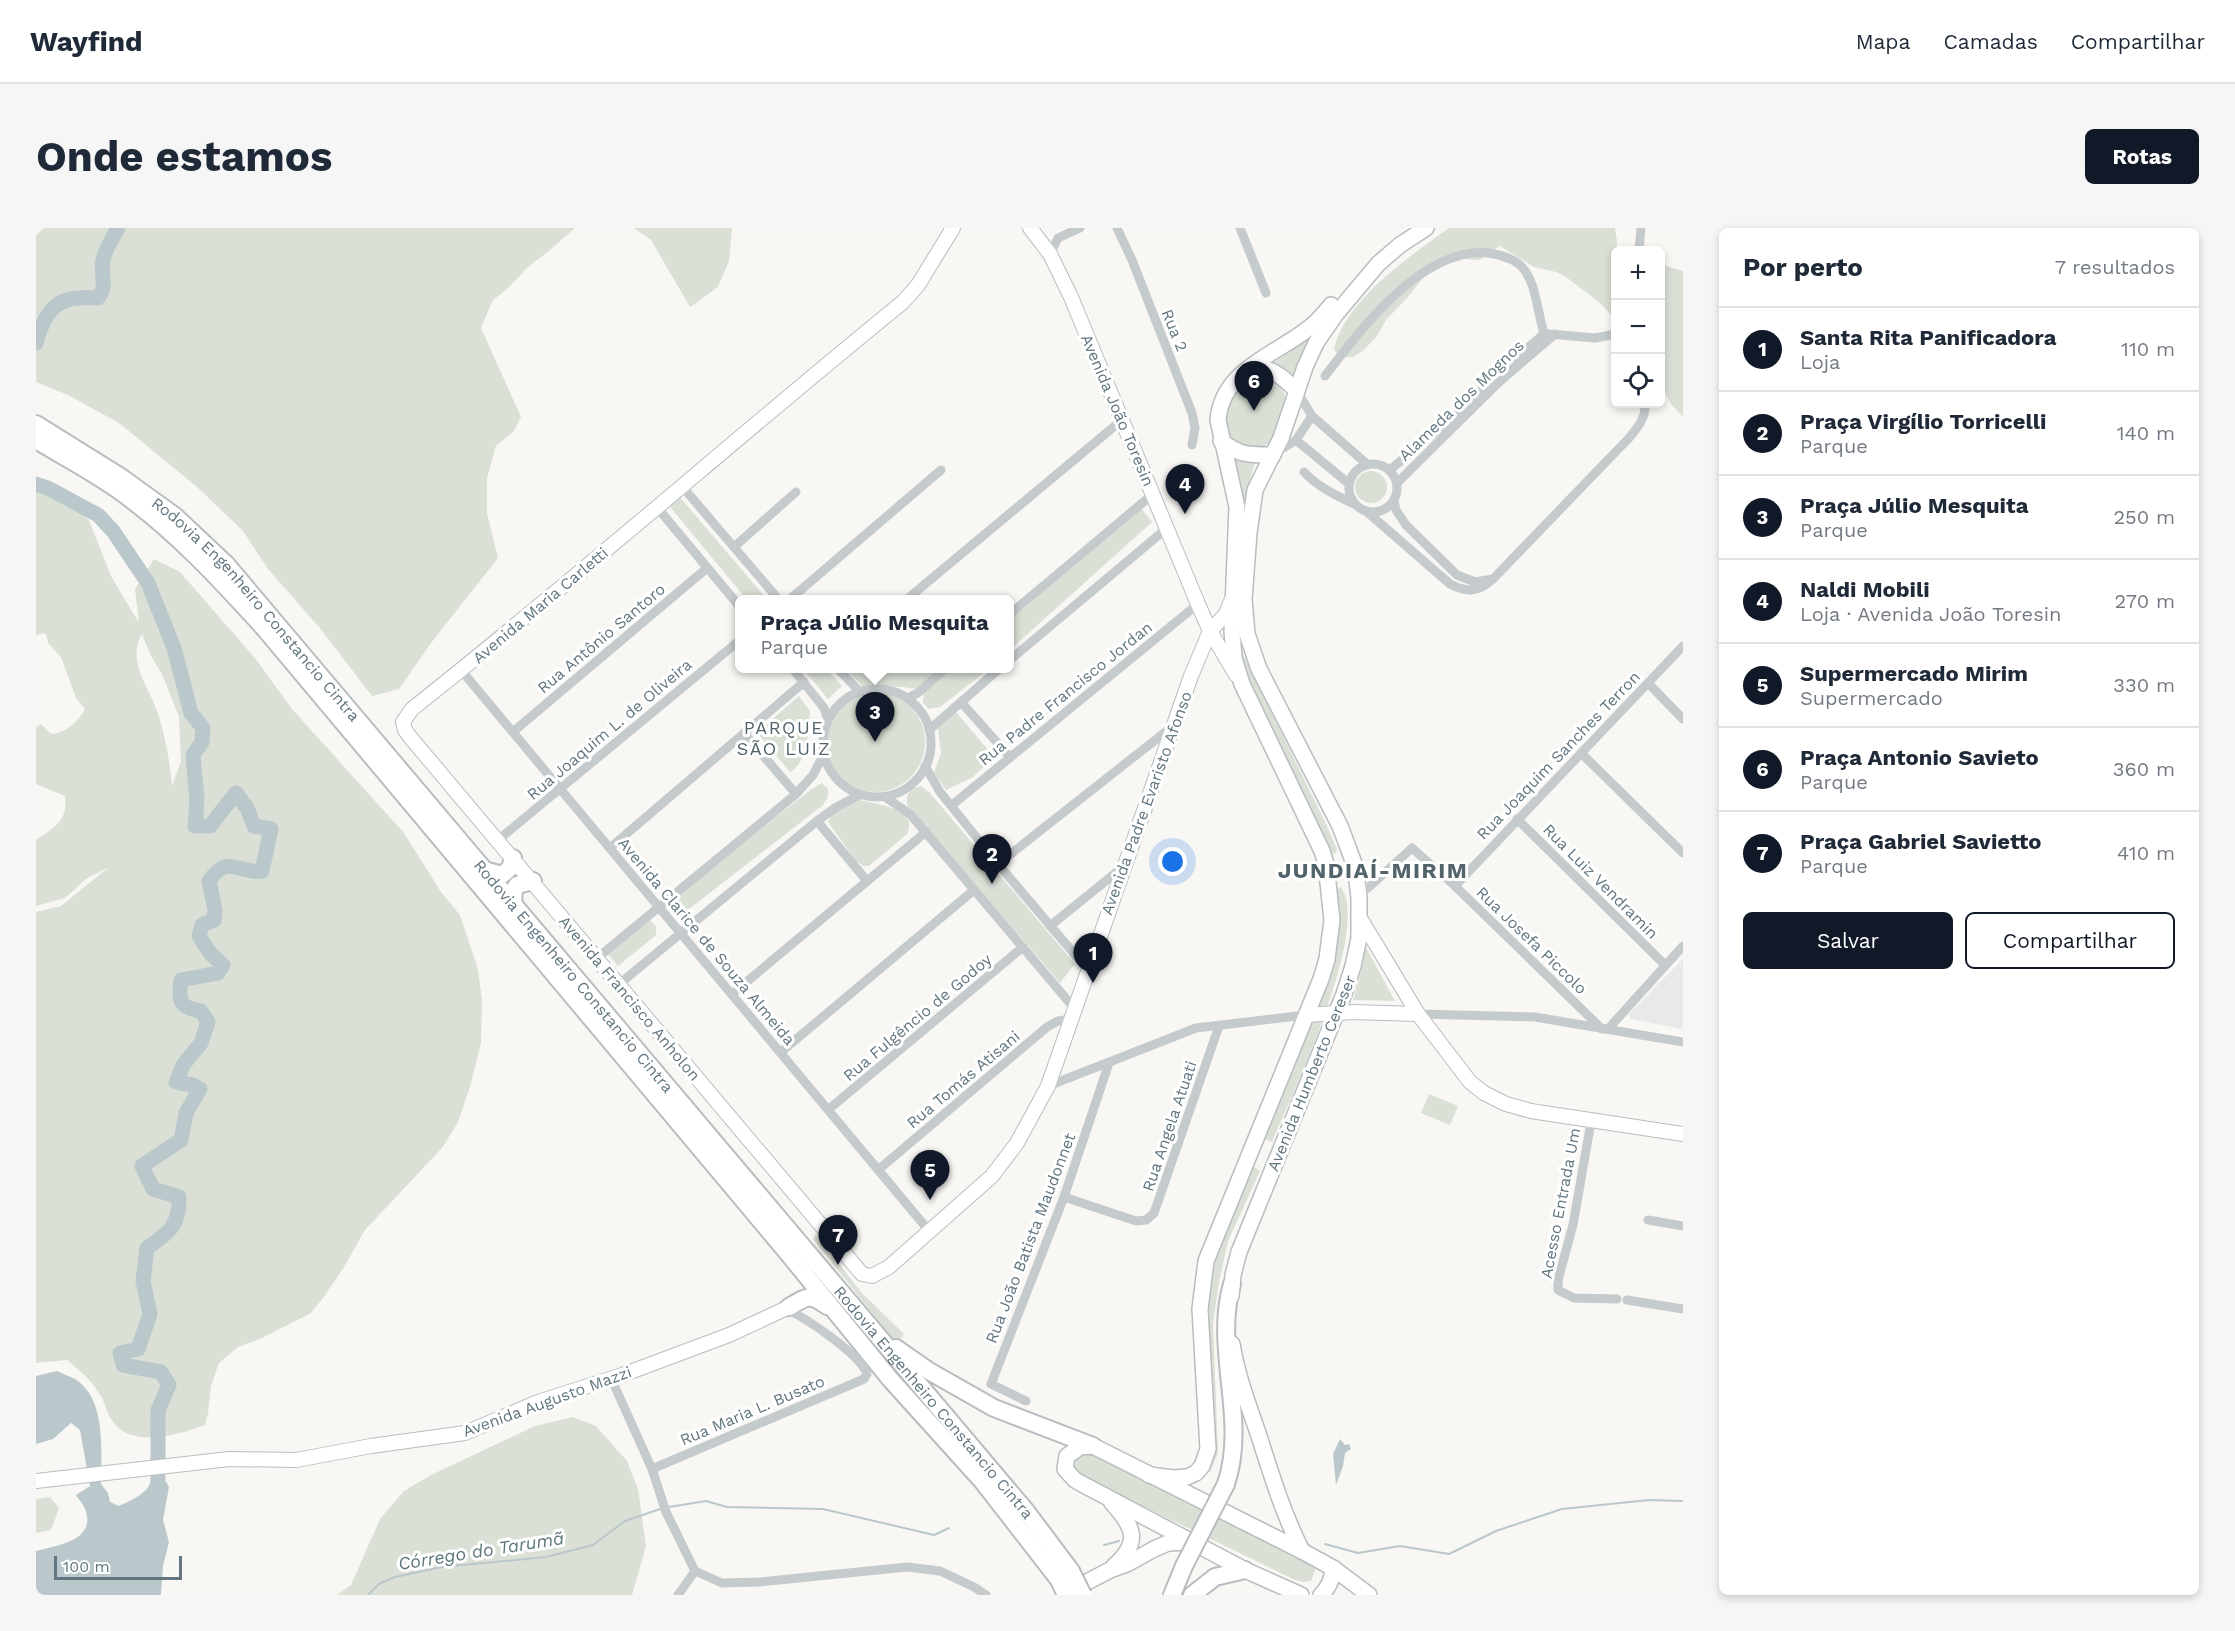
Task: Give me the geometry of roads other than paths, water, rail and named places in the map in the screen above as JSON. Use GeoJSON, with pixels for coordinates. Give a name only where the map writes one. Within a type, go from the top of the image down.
{"type":"FeatureCollection","features":[{"type":"Feature","properties":{"kind":"highway","name":"Rodovia Engenheiro Constancio Cintra"},"geometry":{"type":"LineString","coordinates":[[36,424],[121,477],[166,510],[226,564],[1026,1511],[1065,1585]]}},
{"type":"Feature","properties":{"kind":"highway","name":"Rodovia Engenheiro Constancio Cintra"},"geometry":{"type":"LineString","coordinates":[[36,440],[128,496],[168,529],[216,575],[264,628],[791,1257],[890,1379],[983,1482],[1065,1585]]}},
{"type":"Feature","properties":{"kind":"highway"},"geometry":{"type":"LineString","coordinates":[[484,870],[502,875],[510,868],[513,858]]}},
{"type":"Feature","properties":{"kind":"highway"},"geometry":{"type":"LineString","coordinates":[[513,904],[514,890],[517,885],[533,882]]}},
{"type":"Feature","properties":{"kind":"highway"},"geometry":{"type":"LineString","coordinates":[[787,1308],[799,1292],[799,1279],[791,1257]]}},
{"type":"Feature","properties":{"kind":"highway"},"geometry":{"type":"LineString","coordinates":[[1172,1595],[1184,1566],[1226,1484],[1232,1465],[1234,1444],[1226,1309],[1232,1284]]}},
{"type":"Feature","properties":{"kind":"highway"},"geometry":{"type":"LineString","coordinates":[[787,1308],[808,1296],[814,1297],[848,1327]]}},
{"type":"Feature","properties":{"kind":"highway"},"geometry":{"type":"LineString","coordinates":[[877,1335],[929,1371],[994,1408],[1093,1446]]}},
{"type":"Feature","properties":{"kind":"highway"},"geometry":{"type":"LineString","coordinates":[[1192,1595],[1215,1577],[1245,1570]]}},
{"type":"Feature","properties":{"kind":"highway"},"geometry":{"type":"LineString","coordinates":[[1065,1585],[1083,1595]]}},
{"type":"Feature","properties":{"kind":"main road","name":"Avenida Humberto Cereser"},"geometry":{"type":"LineString","coordinates":[[1149,1475],[1187,1477],[1196,1473],[1206,1457],[1208,1429],[1200,1309],[1206,1261],[1321,979],[1329,948],[1332,920],[1323,851],[1242,684],[1234,658],[1232,631],[1237,507],[1221,441],[1219,409],[1230,386],[1246,369],[1316,322],[1375,253],[1407,228]]}},
{"type":"Feature","properties":{"kind":"main road","name":"Avenida Humberto Cereser"},"geometry":{"type":"LineString","coordinates":[[1302,1551],[1288,1523],[1278,1495],[1234,1355],[1231,1323],[1232,1284],[1239,1252],[1286,1142],[1353,966],[1359,938],[1359,893],[1353,857],[1335,816],[1259,669],[1247,633],[1244,599],[1252,509],[1259,479],[1281,438],[1316,343],[1336,314],[1378,264],[1400,245],[1426,228]]}},
{"type":"Feature","properties":{"kind":"main road"},"geometry":{"type":"LineString","coordinates":[[1246,369],[1258,367],[1272,371],[1297,391]]}},
{"type":"Feature","properties":{"kind":"main road"},"geometry":{"type":"LineString","coordinates":[[1221,441],[1238,453],[1250,456],[1273,455]]}},
{"type":"Feature","properties":{"kind":"main road"},"geometry":{"type":"LineString","coordinates":[[1323,851],[1338,860],[1353,857]]}},
{"type":"Feature","properties":{"kind":"main road"},"geometry":{"type":"LineString","coordinates":[[1329,884],[1338,880],[1359,893]]}},
{"type":"Feature","properties":{"kind":"main road"},"geometry":{"type":"LineString","coordinates":[[1266,1115],[1260,1138],[1260,1152],[1270,1157],[1275,1156],[1286,1142]]}},
{"type":"Feature","properties":{"kind":"main road"},"geometry":{"type":"LineString","coordinates":[[1301,1595],[1245,1570],[1075,1480],[1065,1469],[1067,1456],[1080,1447],[1093,1446],[1302,1551],[1333,1568],[1369,1595]]}},
{"type":"Feature","properties":{"kind":"main road"},"geometry":{"type":"LineString","coordinates":[[1105,1495],[1122,1514],[1133,1534],[1132,1543],[1124,1557],[1110,1570]]}},
{"type":"Feature","properties":{"kind":"main road"},"geometry":{"type":"LineString","coordinates":[[1065,1585],[1127,1564],[1168,1543],[1190,1542]]}},
{"type":"Feature","properties":{"kind":"main road"},"geometry":{"type":"LineString","coordinates":[[1321,1595],[1328,1588],[1333,1568]]}},
{"type":"Feature","properties":{"kind":"street","name":"Avenida Maria Carletti"},"geometry":{"type":"LineString","coordinates":[[403,726],[404,718],[412,709],[903,302],[918,285],[953,228]]}},
{"type":"Feature","properties":{"kind":"street","name":"Avenida João Toresin"},"geometry":{"type":"LineString","coordinates":[[1030,228],[1050,254],[1071,297],[1198,604],[1210,631],[1242,684]]}},
{"type":"Feature","properties":{"kind":"street","name":"Rua 2"},"geometry":{"type":"LineString","coordinates":[[1117,228],[1192,413],[1195,429],[1192,445]]}},
{"type":"Feature","properties":{"kind":"street"},"geometry":{"type":"LineString","coordinates":[[1240,228],[1266,293]]}},
{"type":"Feature","properties":{"kind":"street"},"geometry":{"type":"LineString","coordinates":[[1639,246],[1641,228]]}},
{"type":"Feature","properties":{"kind":"street"},"geometry":{"type":"LineString","coordinates":[[1050,254],[1058,238],[1074,229]]}},
{"type":"Feature","properties":{"kind":"street"},"geometry":{"type":"LineString","coordinates":[[1325,376],[1367,323],[1402,289],[1442,262],[1470,254],[1495,254],[1515,261],[1522,267],[1531,284],[1549,336],[1595,338],[1611,335]]}},
{"type":"Feature","properties":{"kind":"street","name":"Alameda dos Mognos"},"geometry":{"type":"LineString","coordinates":[[1390,470],[1458,413],[1494,378],[1549,336]]}},
{"type":"Feature","properties":{"kind":"street","name":"Alameda dos Mognos"},"geometry":{"type":"LineString","coordinates":[[1397,483],[1549,336]]}},
{"type":"Feature","properties":{"kind":"street"},"geometry":{"type":"LineString","coordinates":[[1297,391],[1312,417],[1368,465]]}},
{"type":"Feature","properties":{"kind":"street"},"geometry":{"type":"LineString","coordinates":[[1304,472],[1314,483],[1366,511],[1450,584],[1465,590],[1480,589],[1493,579],[1629,438],[1641,423],[1645,408]]}},
{"type":"Feature","properties":{"kind":"street"},"geometry":{"type":"LineString","coordinates":[[1273,455],[1296,440],[1312,417]]}},
{"type":"Feature","properties":{"kind":"street"},"geometry":{"type":"LineString","coordinates":[[912,595],[1122,420]]}},
{"type":"Feature","properties":{"kind":"street"},"geometry":{"type":"LineString","coordinates":[[1296,440],[1348,483],[1352,498],[1357,505]]}},
{"type":"Feature","properties":{"kind":"street"},"geometry":{"type":"LineString","coordinates":[[1348,483],[1356,470],[1368,465],[1380,465],[1394,474],[1398,492],[1394,501],[1382,511],[1366,511]]}},
{"type":"Feature","properties":{"kind":"street"},"geometry":{"type":"LineString","coordinates":[[795,595],[941,470]]}},
{"type":"Feature","properties":{"kind":"street"},"geometry":{"type":"LineString","coordinates":[[681,485],[775,595]]}},
{"type":"Feature","properties":{"kind":"street"},"geometry":{"type":"LineString","coordinates":[[734,547],[796,492]]}},
{"type":"Feature","properties":{"kind":"street"},"geometry":{"type":"LineString","coordinates":[[1014,611],[1153,494]]}},
{"type":"Feature","properties":{"kind":"street"},"geometry":{"type":"LineString","coordinates":[[1394,501],[1396,510],[1406,525],[1457,575],[1475,582],[1493,579]]}},
{"type":"Feature","properties":{"kind":"street"},"geometry":{"type":"LineString","coordinates":[[656,507],[735,601]]}},
{"type":"Feature","properties":{"kind":"street"},"geometry":{"type":"LineString","coordinates":[[1014,657],[1167,528]]}},
{"type":"Feature","properties":{"kind":"street","name":"Rua Antônio Santoro"},"geometry":{"type":"LineString","coordinates":[[514,731],[707,568]]}},
{"type":"Feature","properties":{"kind":"street","name":"Avenida Padre Evaristo Afonso"},"geometry":{"type":"LineString","coordinates":[[858,1270],[867,1276],[881,1274],[992,1176],[1017,1143],[1048,1086],[1123,867],[1210,631],[1226,614],[1233,596]]}},
{"type":"Feature","properties":{"kind":"street","name":"Rua Padre Francisco Jordan"},"geometry":{"type":"LineString","coordinates":[[952,805],[1198,604]]}},
{"type":"Feature","properties":{"kind":"street","name":"Rua Joaquim L. de Oliveira"},"geometry":{"type":"LineString","coordinates":[[498,840],[735,644]]}},
{"type":"Feature","properties":{"kind":"street","name":"Rua Joaquim Sanches Terron"},"geometry":{"type":"LineString","coordinates":[[1455,886],[1683,646]]}},
{"type":"Feature","properties":{"kind":"street","name":"Avenida Clarice de Souza Almeida"},"geometry":{"type":"LineString","coordinates":[[461,670],[930,1232]]}},
{"type":"Feature","properties":{"kind":"street"},"geometry":{"type":"LineString","coordinates":[[796,673],[824,708],[828,720]]}},
{"type":"Feature","properties":{"kind":"street"},"geometry":{"type":"LineString","coordinates":[[841,673],[861,692]]}},
{"type":"Feature","properties":{"kind":"street"},"geometry":{"type":"LineString","coordinates":[[907,698],[918,693],[937,673]]}},
{"type":"Feature","properties":{"kind":"street"},"geometry":{"type":"LineString","coordinates":[[929,730],[995,673]]}},
{"type":"Feature","properties":{"kind":"street"},"geometry":{"type":"LineString","coordinates":[[610,848],[804,682]]}},
{"type":"Feature","properties":{"kind":"street"},"geometry":{"type":"LineString","coordinates":[[1648,683],[1683,718]]}},
{"type":"Feature","properties":{"kind":"street"},"geometry":{"type":"LineString","coordinates":[[876,689],[892,691],[907,698],[918,708],[929,730],[930,748],[925,766],[909,786],[898,793],[885,797],[859,795],[850,790],[834,776],[824,754],[823,737],[828,720],[842,702],[861,692],[876,689]]}},
{"type":"Feature","properties":{"kind":"street"},"geometry":{"type":"LineString","coordinates":[[961,702],[1010,757]]}},
{"type":"Feature","properties":{"kind":"street"},"geometry":{"type":"LineString","coordinates":[[998,864],[1174,725]]}},
{"type":"Feature","properties":{"kind":"street","name":"Avenida Francisco Anholon"},"geometry":{"type":"LineString","coordinates":[[403,726],[858,1270]]}},
{"type":"Feature","properties":{"kind":"street"},"geometry":{"type":"LineString","coordinates":[[744,733],[796,794]]}},
{"type":"Feature","properties":{"kind":"street"},"geometry":{"type":"LineString","coordinates":[[1581,753],[1683,853]]}},
{"type":"Feature","properties":{"kind":"street"},"geometry":{"type":"LineString","coordinates":[[596,959],[796,794],[813,776],[824,754]]}},
{"type":"Feature","properties":{"kind":"street"},"geometry":{"type":"LineString","coordinates":[[925,766],[934,783],[998,864],[1088,970]]}},
{"type":"Feature","properties":{"kind":"street"},"geometry":{"type":"LineString","coordinates":[[618,985],[817,821],[834,808],[859,795]]}},
{"type":"Feature","properties":{"kind":"street"},"geometry":{"type":"LineString","coordinates":[[885,797],[910,814],[926,832],[1023,947],[1072,1013]]}},
{"type":"Feature","properties":{"kind":"street","name":"Rua Luiz Vendramin"},"geometry":{"type":"LineString","coordinates":[[1517,819],[1665,965]]}},
{"type":"Feature","properties":{"kind":"street"},"geometry":{"type":"LineString","coordinates":[[817,821],[867,881]]}},
{"type":"Feature","properties":{"kind":"street"},"geometry":{"type":"LineString","coordinates":[[732,994],[926,832]]}},
{"type":"Feature","properties":{"kind":"street","name":"Rua Josefa Piccolo"},"geometry":{"type":"LineString","coordinates":[[1359,893],[1368,888],[1412,848],[1605,1029]]}},
{"type":"Feature","properties":{"kind":"street"},"geometry":{"type":"LineString","coordinates":[[1050,926],[1123,867]]}},
{"type":"Feature","properties":{"kind":"street"},"geometry":{"type":"LineString","coordinates":[[1094,889],[1106,892],[1111,901]]}},
{"type":"Feature","properties":{"kind":"street"},"geometry":{"type":"LineString","coordinates":[[781,1052],[974,890]]}},
{"type":"Feature","properties":{"kind":"street"},"geometry":{"type":"LineString","coordinates":[[1360,918],[1418,1014],[1470,1082],[1484,1093],[1506,1104],[1531,1112],[1683,1134]]}},
{"type":"Feature","properties":{"kind":"street"},"geometry":{"type":"LineString","coordinates":[[1605,1029],[1683,946]]}},
{"type":"Feature","properties":{"kind":"street","name":"Rua Fulgêncio de Godoy"},"geometry":{"type":"LineString","coordinates":[[829,1109],[1023,947]]}},
{"type":"Feature","properties":{"kind":"street"},"geometry":{"type":"LineString","coordinates":[[1048,1086],[1196,1028],[1306,1015],[1365,1012],[1535,1017],[1683,1041]]}},
{"type":"Feature","properties":{"kind":"street","name":"Rua Tomás Atisani"},"geometry":{"type":"LineString","coordinates":[[878,1170],[1047,1027],[1072,1013]]}},
{"type":"Feature","properties":{"kind":"street","name":"Rua Angela Atuati"},"geometry":{"type":"LineString","coordinates":[[1064,1197],[1136,1221],[1146,1220],[1154,1213],[1219,1026]]}},
{"type":"Feature","properties":{"kind":"street","name":"Rua João Batista Maudonnet"},"geometry":{"type":"LineString","coordinates":[[1026,1401],[991,1384],[1064,1197],[1109,1064]]}},
{"type":"Feature","properties":{"kind":"street","name":"Acesso Entrada Um"},"geometry":{"type":"LineString","coordinates":[[1591,1122],[1573,1225],[1558,1280],[1558,1290],[1574,1298],[1622,1300],[1683,1309]]}},
{"type":"Feature","properties":{"kind":"street"},"geometry":{"type":"LineString","coordinates":[[1648,1220],[1683,1226]]}},
{"type":"Feature","properties":{"kind":"street","name":"Avenida Augusto Mazzi"},"geometry":{"type":"LineString","coordinates":[[36,1481],[228,1459],[296,1461],[371,1446],[465,1433],[538,1402],[729,1335],[787,1308]]}},
{"type":"Feature","properties":{"kind":"street","name":"Rua Maria L. Busato"},"geometry":{"type":"LineString","coordinates":[[652,1469],[864,1379],[867,1374],[864,1367],[848,1350],[787,1308]]}},
{"type":"Feature","properties":{"kind":"street"},"geometry":{"type":"LineString","coordinates":[[611,1378],[652,1469],[664,1508],[695,1571],[722,1583],[907,1567],[940,1571],[986,1595]]}},
{"type":"Feature","properties":{"kind":"street"},"geometry":{"type":"LineString","coordinates":[[678,1595],[695,1571]]}},
{"type":"Feature","properties":{"kind":"waterway"},"geometry":{"type":"LineString","coordinates":[[36,343],[45,319],[55,306],[70,299],[98,298],[103,289],[104,256],[118,228]]}},
{"type":"Feature","properties":{"kind":"waterway"},"geometry":{"type":"LineString","coordinates":[[36,484],[98,515],[113,531],[148,583],[174,648],[191,713],[203,728],[202,742],[193,755],[197,799],[195,826],[210,826],[236,793],[247,808],[254,826],[271,829],[262,871],[228,866],[216,872],[209,881],[215,910],[214,920],[202,925],[199,936],[210,953],[223,965],[218,973],[181,980],[180,998],[182,1002],[188,1008],[201,1011],[208,1022],[201,1043],[183,1065],[176,1082],[193,1085],[200,1089],[186,1113],[181,1140],[142,1166],[153,1189],[179,1197],[178,1215],[172,1227],[147,1248],[143,1281],[150,1314],[138,1349],[120,1353],[123,1365],[161,1372],[169,1385],[158,1410],[158,1482],[153,1499]]}},
{"type":"Feature","properties":{"kind":"waterway","name":"Córrego do Tarumã"},"geometry":{"type":"LineString","coordinates":[[1325,1544],[1358,1553],[1400,1546],[1449,1554],[1496,1531],[1562,1509],[1649,1500],[1683,1501]]}},
{"type":"Feature","properties":{"kind":"waterway","name":"Córrego do Tarumã"},"geometry":{"type":"LineString","coordinates":[[669,1507],[706,1501],[727,1507],[823,1509],[934,1535],[949,1528]]}},
{"type":"Feature","properties":{"kind":"waterway","name":"Córrego do Tarumã"},"geometry":{"type":"LineString","coordinates":[[368,1595],[379,1584],[395,1577],[442,1567],[546,1557],[593,1545],[625,1521],[663,1508]]}},
{"type":"Feature","properties":{"kind":"waterway","name":"Córrego do Tarumã"},"geometry":{"type":"LineString","coordinates":[[1104,1545],[1119,1541]]}},
{"type":"Feature","properties":{"kind":"place","name":"Praça Antonio Savieto"},"geometry":{"type":"Point","coordinates":[1254,411]}},
{"type":"Feature","properties":{"kind":"place","name":"Naldi Mobili"},"geometry":{"type":"Point","coordinates":[1185,514]}},
{"type":"Feature","properties":{"kind":"place","name":"Praça Júlio Mesquita"},"geometry":{"type":"Point","coordinates":[875,742]}},
{"type":"Feature","properties":{"kind":"place","name":"Praça Virgílio Torricelli"},"geometry":{"type":"Point","coordinates":[992,884]}},
{"type":"Feature","properties":{"kind":"place","name":"Santa Rita Panificadora"},"geometry":{"type":"Point","coordinates":[1093,983]}},
{"type":"Feature","properties":{"kind":"place","name":"Supermercado Mirim"},"geometry":{"type":"Point","coordinates":[930,1200]}},
{"type":"Feature","properties":{"kind":"place","name":"Praça Gabriel Savietto"},"geometry":{"type":"Point","coordinates":[838,1265]}},
{"type":"Feature","properties":{"kind":"district","name":"PARQUE SÃO LUIZ"},"geometry":{"type":"Point","coordinates":[784,738]}},
{"type":"Feature","properties":{"kind":"district","name":"JUNDIAÍ-MIRIM"},"geometry":{"type":"Point","coordinates":[1373,870]}}]}
